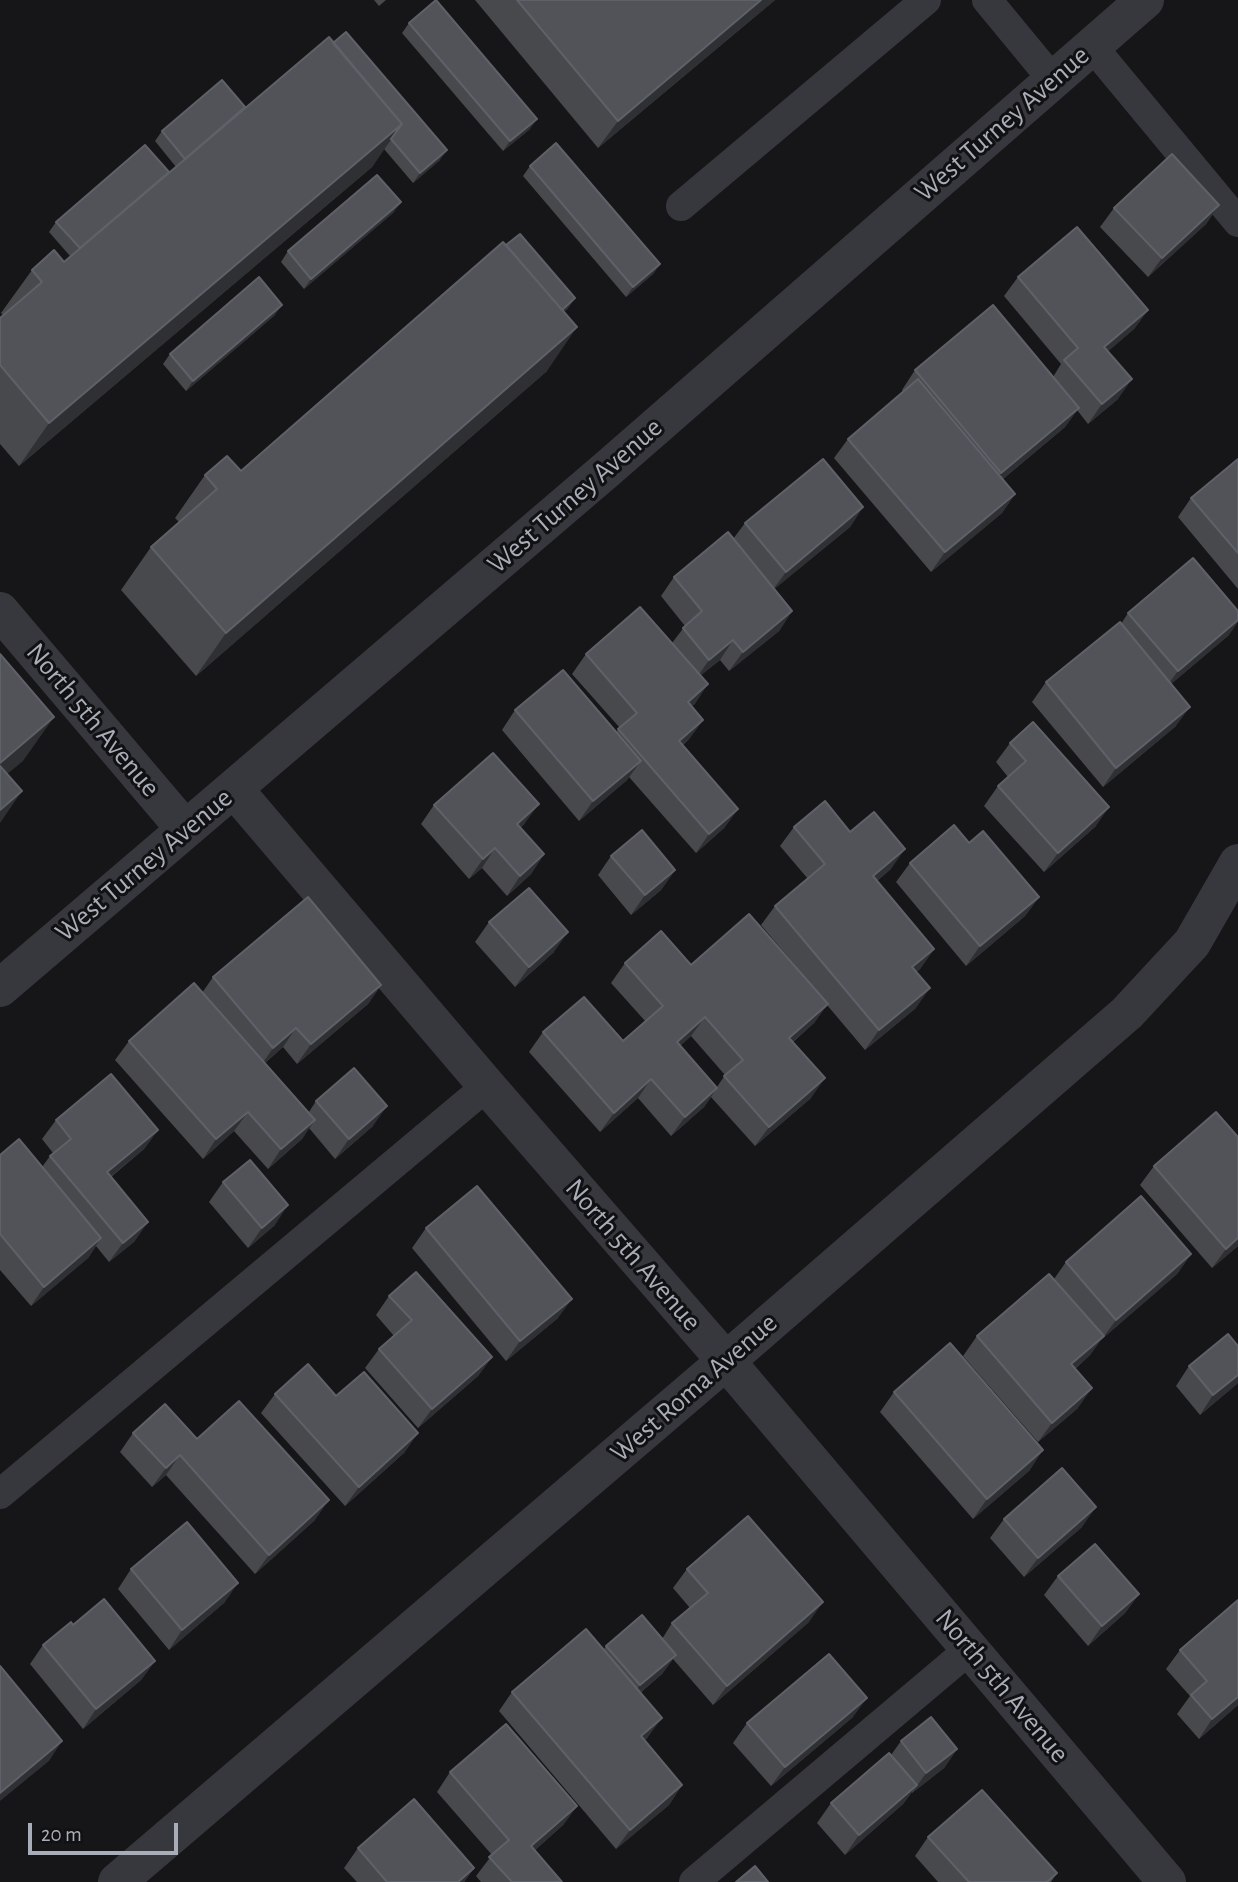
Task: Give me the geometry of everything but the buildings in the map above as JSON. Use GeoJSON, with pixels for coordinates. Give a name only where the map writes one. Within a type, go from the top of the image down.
{"type":"FeatureCollection","features":[{"type":"Feature","properties":{"kind":"street","name":"West Turney Avenue"},"geometry":{"type":"LineString","coordinates":[[0,988],[594,480],[1145,0]]}},
{"type":"Feature","properties":{"kind":"street","name":"North 5th Avenue"},"geometry":{"type":"LineString","coordinates":[[0,611],[186,829]]}},
{"type":"Feature","properties":{"kind":"street","name":"North 5th Avenue"},"geometry":{"type":"LineString","coordinates":[[234,789],[726,1361],[1167,1882]]}},
{"type":"Feature","properties":{"kind":"street","name":"West Roma Avenue"},"geometry":{"type":"LineString","coordinates":[[117,1882],[726,1361],[1127,1013],[1192,943],[1238,863]]}},
{"type":"Feature","properties":{"kind":"lane"},"geometry":{"type":"LineString","coordinates":[[681,206],[926,0]]}},
{"type":"Feature","properties":{"kind":"lane"},"geometry":{"type":"LineString","coordinates":[[987,0],[1053,80]]}},
{"type":"Feature","properties":{"kind":"lane"},"geometry":{"type":"LineString","coordinates":[[1092,46],[1238,222]]}},
{"type":"Feature","properties":{"kind":"lane"},"geometry":{"type":"LineString","coordinates":[[0,1494],[487,1086]]}},
{"type":"Feature","properties":{"kind":"lane"},"geometry":{"type":"LineString","coordinates":[[694,1882],[970,1648]]}}]}
